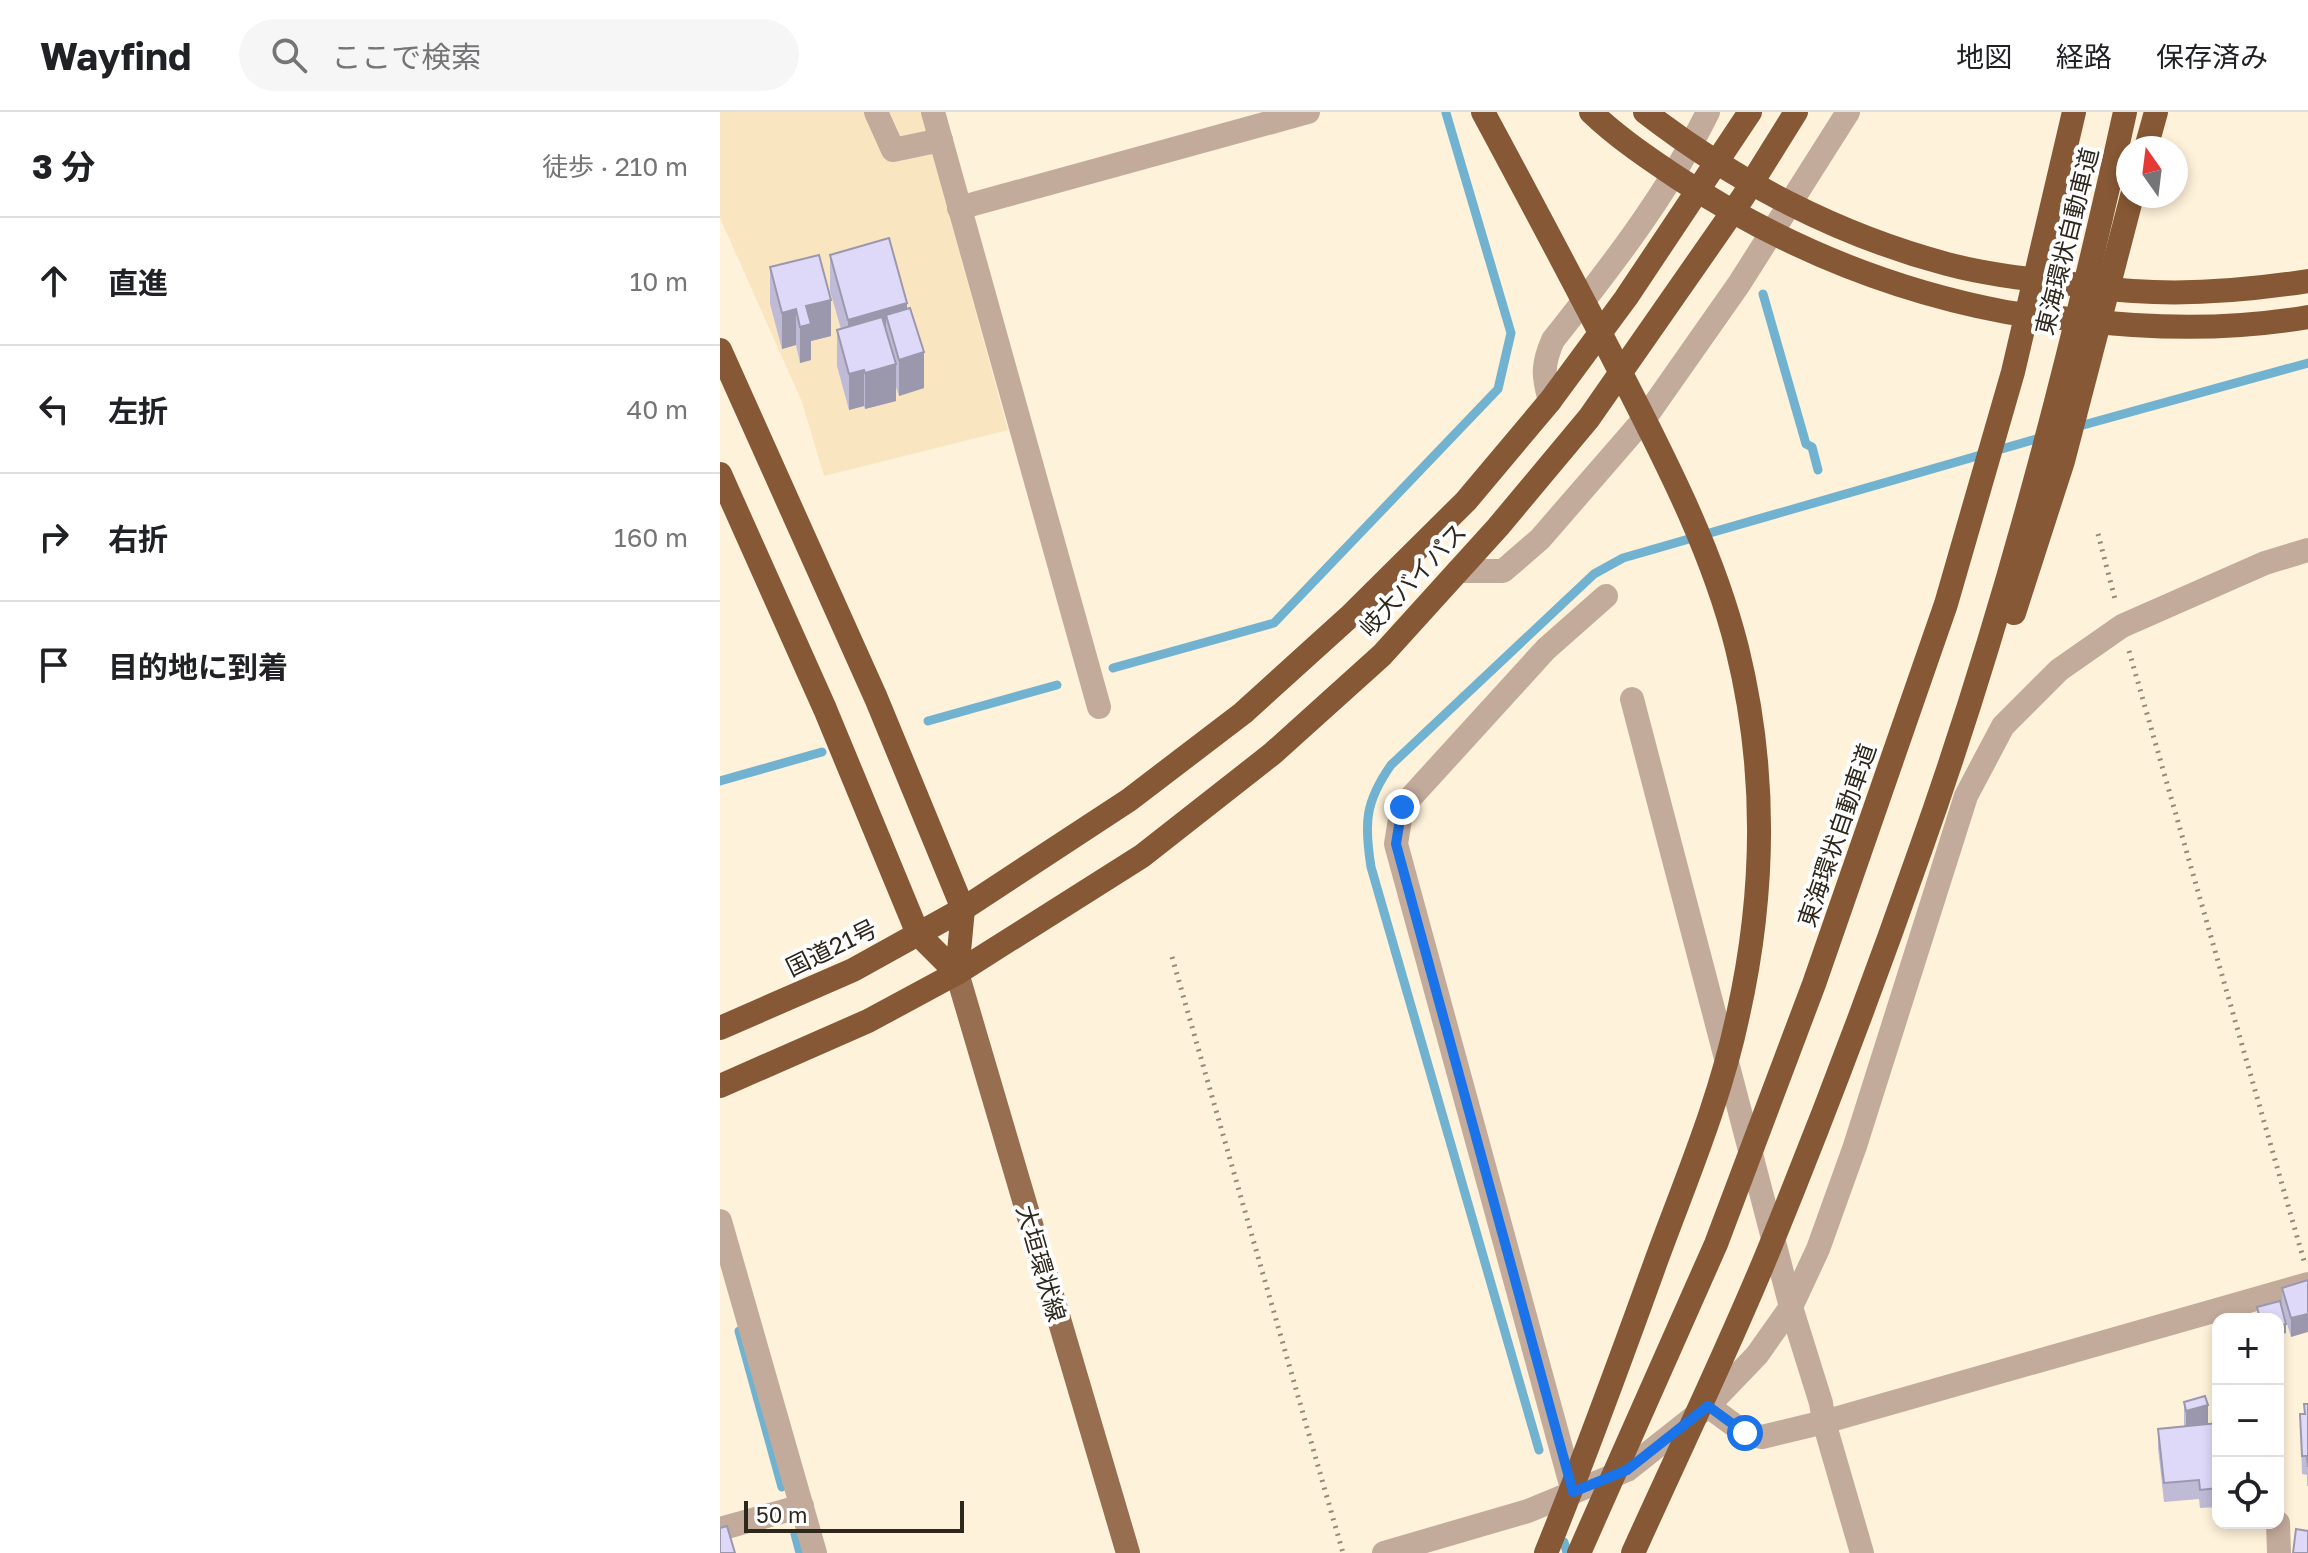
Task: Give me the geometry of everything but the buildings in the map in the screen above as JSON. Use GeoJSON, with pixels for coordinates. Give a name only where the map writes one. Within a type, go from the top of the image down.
{"type":"FeatureCollection","features":[{"type":"Feature","properties":{"kind":"highway"},"geometry":{"type":"LineString","coordinates":[[1483,112],[1657,444],[1716,579],[1737,646],[1751,715],[1759,788],[1759,863],[1753,942],[1738,1019],[1712,1109],[1583,1461],[1546,1553]]}},
{"type":"Feature","properties":{"kind":"highway"},"geometry":{"type":"LineString","coordinates":[[1591,112],[1652,161],[1717,203],[1778,236],[1860,271],[1935,294],[2007,312],[2127,326],[2209,326],[2308,317]]}},
{"type":"Feature","properties":{"kind":"highway"},"geometry":{"type":"LineString","coordinates":[[1645,112],[1740,177],[1806,212],[1875,241],[1947,264],[2011,277],[2134,291],[2207,291],[2308,281]]}},
{"type":"Feature","properties":{"kind":"highway","name":"岐大バイパス"},"geometry":{"type":"LineString","coordinates":[[963,909],[1129,800],[1243,713],[1349,617],[1466,501],[1550,401],[1626,298],[1750,112]]}},
{"type":"Feature","properties":{"kind":"highway","name":"岐大バイパス"},"geometry":{"type":"LineString","coordinates":[[957,973],[1142,856],[1272,754],[1382,655],[1589,418],[1727,221],[1796,112]]}},
{"type":"Feature","properties":{"kind":"highway","name":"東海環状自動車道"},"geometry":{"type":"LineString","coordinates":[[1579,1553],[1716,1244],[1814,984],[1941,618],[2013,372],[2074,112]]}},
{"type":"Feature","properties":{"kind":"highway","name":"東海環状自動車道"},"geometry":{"type":"LineString","coordinates":[[1633,1553],[1766,1255],[1846,1054],[1921,848],[1997,614],[2059,390],[2125,112]]}},
{"type":"Feature","properties":{"kind":"highway"},"geometry":{"type":"LineString","coordinates":[[2149,136],[2156,112]]}},
{"type":"Feature","properties":{"kind":"highway"},"geometry":{"type":"LineString","coordinates":[[1921,848],[1990,686],[2063,461],[2129,208]]}},
{"type":"Feature","properties":{"kind":"highway"},"geometry":{"type":"LineString","coordinates":[[720,350],[876,698],[963,909],[957,973]]}},
{"type":"Feature","properties":{"kind":"highway"},"geometry":{"type":"LineString","coordinates":[[720,474],[825,709],[918,934],[957,973]]}},
{"type":"Feature","properties":{"kind":"highway","name":"国道21号"},"geometry":{"type":"LineString","coordinates":[[720,1028],[853,970],[963,909]]}},
{"type":"Feature","properties":{"kind":"highway"},"geometry":{"type":"LineString","coordinates":[[720,1086],[868,1021],[957,973]]}},
{"type":"Feature","properties":{"kind":"main road","name":"大垣環状線"},"geometry":{"type":"LineString","coordinates":[[957,973],[1128,1553]]}},
{"type":"Feature","properties":{"kind":"street"},"geometry":{"type":"LineString","coordinates":[[876,112],[893,150],[941,140]]}},
{"type":"Feature","properties":{"kind":"street"},"geometry":{"type":"LineString","coordinates":[[933,112],[1099,707]]}},
{"type":"Feature","properties":{"kind":"street"},"geometry":{"type":"LineString","coordinates":[[959,208],[1308,112]]}},
{"type":"Feature","properties":{"kind":"street"},"geometry":{"type":"LineString","coordinates":[[1550,401],[1543,376],[1546,355],[1553,340],[1616,261],[1661,193],[1708,112]]}},
{"type":"Feature","properties":{"kind":"street"},"geometry":{"type":"LineString","coordinates":[[1458,571],[1503,571],[1540,539],[1645,418],[1739,284],[1848,112]]}},
{"type":"Feature","properties":{"kind":"street"},"geometry":{"type":"LineString","coordinates":[[1384,1553],[1528,1511],[1627,1470],[1708,1406],[1757,1355],[1791,1307],[1818,1249],[1855,1146],[1966,796],[2003,726],[2059,670],[2122,626],[2265,563],[2308,550]]}},
{"type":"Feature","properties":{"kind":"street"},"geometry":{"type":"LineString","coordinates":[[1573,1492],[1396,844],[1402,807],[1546,649],[1606,596]]}},
{"type":"Feature","properties":{"kind":"street"},"geometry":{"type":"LineString","coordinates":[[1632,699],[1791,1307],[1862,1553]]}},
{"type":"Feature","properties":{"kind":"street"},"geometry":{"type":"LineString","coordinates":[[720,1221],[815,1553]]}},
{"type":"Feature","properties":{"kind":"street"},"geometry":{"type":"LineString","coordinates":[[1708,1406],[1745,1433],[1762,1437],[2245,1311],[2308,1284]]}},
{"type":"Feature","properties":{"kind":"street"},"geometry":{"type":"LineString","coordinates":[[720,1529],[802,1506]]}},
{"type":"Feature","properties":{"kind":"street"},"geometry":{"type":"LineString","coordinates":[[2278,1529],[2279,1553]]}},
{"type":"Feature","properties":{"kind":"path"},"geometry":{"type":"LineString","coordinates":[[2098,534],[2308,1275]]}},
{"type":"Feature","properties":{"kind":"path"},"geometry":{"type":"LineString","coordinates":[[1172,957],[1343,1553]]}},
{"type":"Feature","properties":{"kind":"shaded area"},"geometry":{"type":"Polygon","coordinates":[[[720,112],[921,112],[1008,430],[824,476],[802,402],[720,218],[720,112]]]}},
{"type":"Feature","properties":{"kind":"waterway"},"geometry":{"type":"LineString","coordinates":[[1113,668],[1274,623],[1498,389],[1511,333],[1446,113]]}},
{"type":"Feature","properties":{"kind":"waterway"},"geometry":{"type":"LineString","coordinates":[[1763,294],[1806,444],[1812,447],[1818,470]]}},
{"type":"Feature","properties":{"kind":"waterway"},"geometry":{"type":"LineString","coordinates":[[2076,427],[2308,363]]}},
{"type":"Feature","properties":{"kind":"waterway"},"geometry":{"type":"LineString","coordinates":[[1539,1450],[1371,867],[1367,825],[1376,790],[1391,765],[1594,574],[1623,558],[2043,437]]}},
{"type":"Feature","properties":{"kind":"waterway"},"geometry":{"type":"LineString","coordinates":[[928,721],[1057,685]]}},
{"type":"Feature","properties":{"kind":"waterway"},"geometry":{"type":"LineString","coordinates":[[720,781],[822,752]]}},
{"type":"Feature","properties":{"kind":"waterway"},"geometry":{"type":"LineString","coordinates":[[739,1331],[782,1487]]}},
{"type":"Feature","properties":{"kind":"waterway"},"geometry":{"type":"LineString","coordinates":[[795,1534],[800,1553]]}},
{"type":"Feature","properties":{"kind":"waterway"},"geometry":{"type":"LineString","coordinates":[[1564,1542],[1567,1553]]}},
{"type":"Feature","properties":{"kind":"route"},"geometry":{"type":"LineString","coordinates":[[1402,807],[1396,844],[1573,1492],[1627,1470],[1708,1406],[1745,1433]]}}]}
